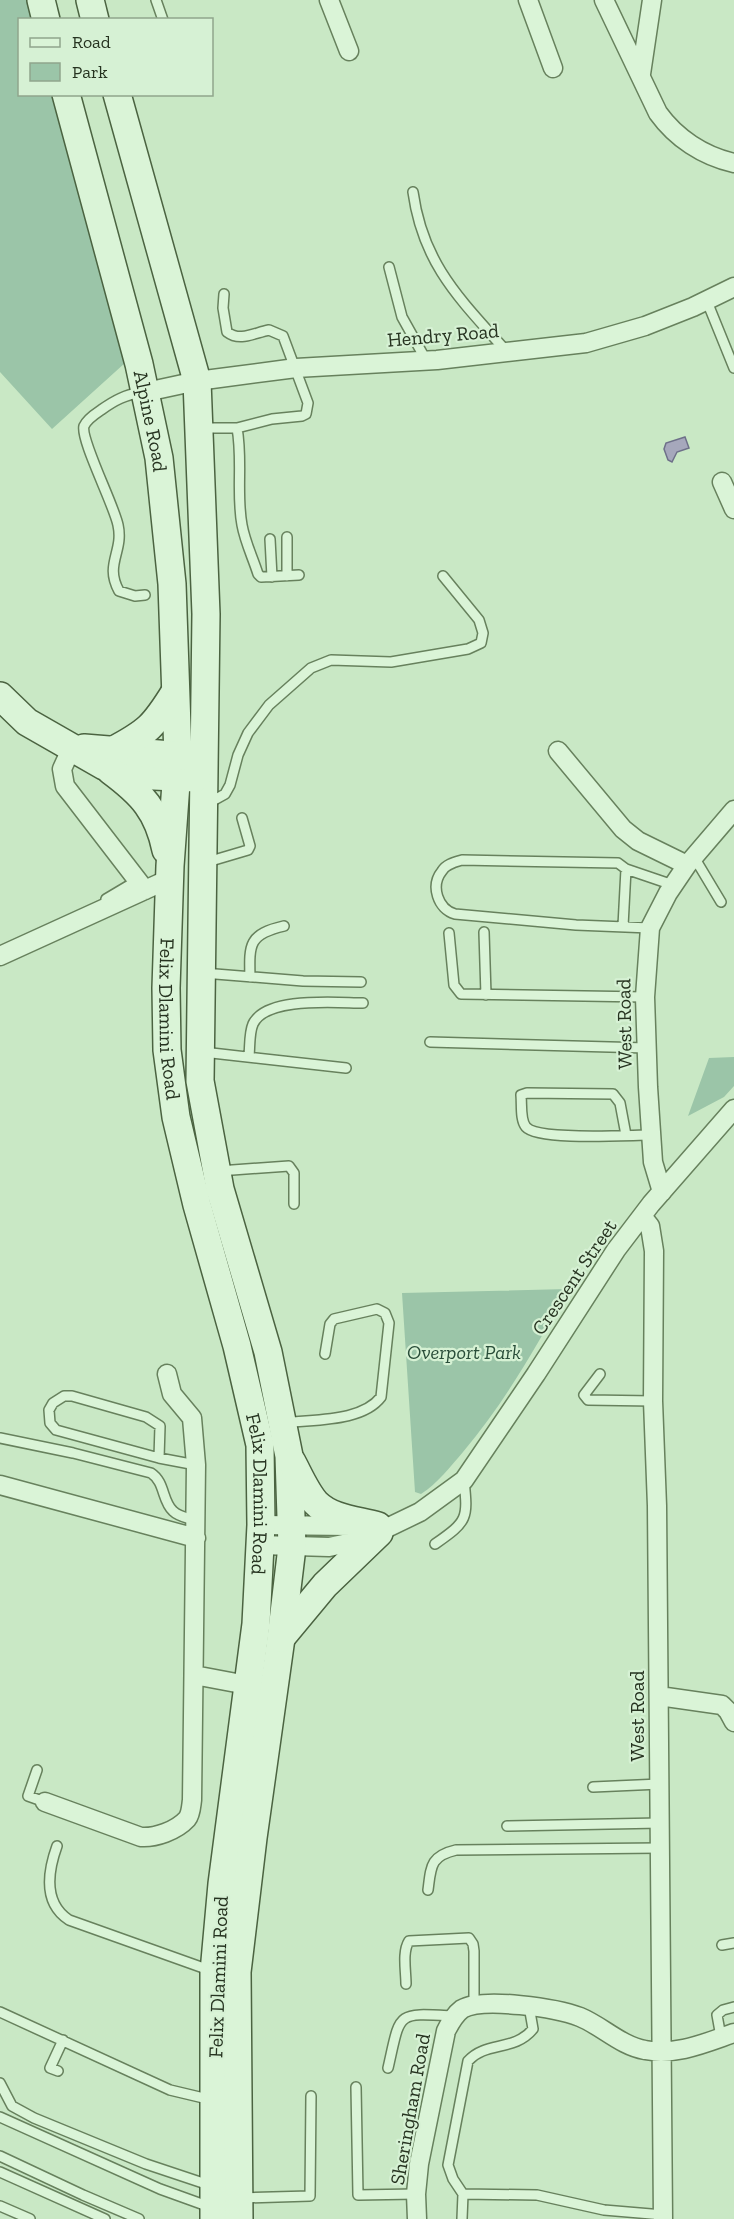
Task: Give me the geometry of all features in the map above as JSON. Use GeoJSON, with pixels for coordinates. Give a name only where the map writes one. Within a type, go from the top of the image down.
{"type":"FeatureCollection","features":[{"type":"Feature","properties":{"kind":"main road"},"geometry":{"type":"LineString","coordinates":[[41,0],[46,18]]}},
{"type":"Feature","properties":{"kind":"main road"},"geometry":{"type":"LineString","coordinates":[[90,0],[94,18]]}},
{"type":"Feature","properties":{"kind":"main road","name":"Alpine Road"},"geometry":{"type":"LineString","coordinates":[[67,96],[146,392],[159,458],[172,584],[176,692],[195,768]]}},
{"type":"Feature","properties":{"kind":"main road"},"geometry":{"type":"LineString","coordinates":[[0,696],[27,722],[72,747],[108,758],[122,772],[195,768],[206,614],[197,381],[118,96]]}},
{"type":"Feature","properties":{"kind":"main road"},"geometry":{"type":"LineString","coordinates":[[108,758],[150,728],[176,692]]}},
{"type":"Feature","properties":{"kind":"main road"},"geometry":{"type":"LineString","coordinates":[[108,758],[148,804],[162,829],[156,879]]}},
{"type":"Feature","properties":{"kind":"main road","name":"Felix Dlamini Road"},"geometry":{"type":"LineString","coordinates":[[195,768],[202,864],[200,1081],[219,1189],[268,1352],[289,1456],[292,1536],[281,1638],[237,1972],[239,2208]]}},
{"type":"Feature","properties":{"kind":"main road","name":"Felix Dlamini Road"},"geometry":{"type":"LineString","coordinates":[[195,768],[156,879],[166,988],[167,1050],[176,1117],[197,1205],[237,1346],[260,1445],[261,1535],[256,1624],[222,1884],[214,1972],[214,2204]]}},
{"type":"Feature","properties":{"kind":"main road"},"geometry":{"type":"LineString","coordinates":[[281,1638],[325,1585],[379,1529],[325,1510],[310,1494],[289,1456]]}},
{"type":"Feature","properties":{"kind":"street"},"geometry":{"type":"LineString","coordinates":[[329,0],[349,51]]}},
{"type":"Feature","properties":{"kind":"street"},"geometry":{"type":"LineString","coordinates":[[528,0],[553,68]]}},
{"type":"Feature","properties":{"kind":"street"},"geometry":{"type":"LineString","coordinates":[[604,0],[641,74],[657,113],[667,125],[696,147],[712,156],[734,163]]}},
{"type":"Feature","properties":{"kind":"street"},"geometry":{"type":"LineString","coordinates":[[641,74],[652,0]]}},
{"type":"Feature","properties":{"kind":"street","name":"Hendry Road"},"geometry":{"type":"LineString","coordinates":[[146,392],[197,381],[296,368],[426,360],[576,345],[615,337],[683,311],[734,287]]}},
{"type":"Feature","properties":{"kind":"street"},"geometry":{"type":"LineString","coordinates":[[722,482],[734,509]]}},
{"type":"Feature","properties":{"kind":"street"},"geometry":{"type":"LineString","coordinates":[[0,956],[156,879],[66,786],[62,769],[72,747]]}},
{"type":"Feature","properties":{"kind":"street"},"geometry":{"type":"LineString","coordinates":[[558,752],[623,829],[638,840],[691,861]]}},
{"type":"Feature","properties":{"kind":"street","name":"West Road"},"geometry":{"type":"LineString","coordinates":[[662,1192],[652,1162],[650,1135],[645,997],[650,928],[656,914],[691,861],[734,810]]}},
{"type":"Feature","properties":{"kind":"street","name":"Crescent Street"},"geometry":{"type":"LineString","coordinates":[[261,1535],[292,1536],[379,1529],[406,1520],[420,1512],[464,1480],[543,1365],[616,1250],[662,1192],[734,1109]]}},
{"type":"Feature","properties":{"kind":"street","name":"West Road"},"geometry":{"type":"LineString","coordinates":[[642,1216],[650,1226],[654,1251],[653,1401],[657,1506],[663,2217]]}},
{"type":"Feature","properties":{"kind":"street"},"geometry":{"type":"LineString","coordinates":[[45,1802],[141,1837],[154,1838],[187,1819],[192,1800],[196,1464],[192,1418],[172,1394],[167,1374]]}},
{"type":"Feature","properties":{"kind":"street"},"geometry":{"type":"LineString","coordinates":[[0,1485],[196,1529]]}},
{"type":"Feature","properties":{"kind":"street"},"geometry":{"type":"LineString","coordinates":[[194,1675],[247,1685]]}},
{"type":"Feature","properties":{"kind":"street"},"geometry":{"type":"LineString","coordinates":[[659,1696],[722,1705],[734,1722]]}},
{"type":"Feature","properties":{"kind":"street","name":"Sheringham Road"},"geometry":{"type":"LineString","coordinates":[[417,2219],[416,2194],[424,2136],[446,2031],[454,2016],[464,2008],[474,2005],[548,2007],[582,2018],[642,2050],[662,2053],[699,2046],[728,2035]]}},
{"type":"Feature","properties":{"kind":"lane"},"geometry":{"type":"LineString","coordinates":[[156,0],[162,18]]}},
{"type":"Feature","properties":{"kind":"lane"},"geometry":{"type":"LineString","coordinates":[[413,192],[417,220],[442,275],[507,352]]}},
{"type":"Feature","properties":{"kind":"lane"},"geometry":{"type":"LineString","coordinates":[[389,267],[402,317],[426,360]]}},
{"type":"Feature","properties":{"kind":"lane"},"geometry":{"type":"LineString","coordinates":[[200,428],[237,428],[263,420],[302,416],[306,414],[308,403],[286,342],[279,333],[269,330],[234,337],[226,332],[224,294]]}},
{"type":"Feature","properties":{"kind":"lane"},"geometry":{"type":"LineString","coordinates":[[706,299],[734,368]]}},
{"type":"Feature","properties":{"kind":"lane"},"geometry":{"type":"LineString","coordinates":[[145,595],[127,594],[119,591],[116,585],[112,567],[119,543],[118,524],[100,473],[86,444],[84,427],[89,419],[119,397],[146,392]]}},
{"type":"Feature","properties":{"kind":"lane"},"geometry":{"type":"LineString","coordinates":[[237,428],[241,448],[239,494],[242,527],[258,574],[261,578],[299,575]]}},
{"type":"Feature","properties":{"kind":"lane"},"geometry":{"type":"LineString","coordinates":[[287,537],[288,576]]}},
{"type":"Feature","properties":{"kind":"lane"},"geometry":{"type":"LineString","coordinates":[[270,539],[272,577]]}},
{"type":"Feature","properties":{"kind":"lane"},"geometry":{"type":"LineString","coordinates":[[195,768],[216,799],[225,794],[248,733],[269,705],[311,668],[332,660],[391,662],[468,649],[481,643],[483,633],[479,620],[443,576]]}},
{"type":"Feature","properties":{"kind":"lane"},"geometry":{"type":"LineString","coordinates":[[202,864],[248,850],[250,846],[242,818]]}},
{"type":"Feature","properties":{"kind":"lane"},"geometry":{"type":"LineString","coordinates":[[650,928],[576,925],[455,914],[443,908],[440,903],[437,890],[440,874],[442,869],[462,860],[618,863],[626,869],[674,885]]}},
{"type":"Feature","properties":{"kind":"lane"},"geometry":{"type":"LineString","coordinates":[[691,861],[721,902]]}},
{"type":"Feature","properties":{"kind":"lane"},"geometry":{"type":"LineString","coordinates":[[623,926],[626,869]]}},
{"type":"Feature","properties":{"kind":"lane"},"geometry":{"type":"LineString","coordinates":[[0,945],[17,943],[98,903],[156,879]]}},
{"type":"Feature","properties":{"kind":"lane"},"geometry":{"type":"LineString","coordinates":[[250,977],[249,951],[252,944],[261,933],[268,929],[284,926]]}},
{"type":"Feature","properties":{"kind":"lane"},"geometry":{"type":"LineString","coordinates":[[484,932],[486,995]]}},
{"type":"Feature","properties":{"kind":"lane"},"geometry":{"type":"LineString","coordinates":[[449,933],[454,985],[457,991],[466,995],[645,997]]}},
{"type":"Feature","properties":{"kind":"lane"},"geometry":{"type":"LineString","coordinates":[[200,973],[361,982]]}},
{"type":"Feature","properties":{"kind":"lane"},"geometry":{"type":"LineString","coordinates":[[249,1056],[254,1022],[279,1007],[310,1002],[363,1003]]}},
{"type":"Feature","properties":{"kind":"lane"},"geometry":{"type":"LineString","coordinates":[[430,1042],[647,1048]]}},
{"type":"Feature","properties":{"kind":"lane"},"geometry":{"type":"LineString","coordinates":[[200,1052],[346,1068]]}},
{"type":"Feature","properties":{"kind":"lane"},"geometry":{"type":"LineString","coordinates":[[626,1135],[621,1103],[613,1094],[527,1093],[521,1095],[523,1122],[531,1131],[582,1136],[650,1135]]}},
{"type":"Feature","properties":{"kind":"lane"},"geometry":{"type":"LineString","coordinates":[[217,1172],[289,1166],[294,1173],[294,1204]]}},
{"type":"Feature","properties":{"kind":"lane"},"geometry":{"type":"LineString","coordinates":[[282,1423],[361,1413],[374,1406],[381,1397],[389,1323],[385,1313],[377,1309],[334,1319],[330,1324],[325,1354]]}},
{"type":"Feature","properties":{"kind":"lane"},"geometry":{"type":"LineString","coordinates":[[600,1374],[584,1395],[588,1401],[653,1401]]}},
{"type":"Feature","properties":{"kind":"lane"},"geometry":{"type":"LineString","coordinates":[[159,1458],[160,1426],[146,1417],[72,1396],[58,1399],[49,1410],[50,1424],[56,1430],[159,1458],[196,1464]]}},
{"type":"Feature","properties":{"kind":"lane"},"geometry":{"type":"LineString","coordinates":[[0,1438],[74,1452],[151,1473],[159,1479],[172,1510],[196,1529]]}},
{"type":"Feature","properties":{"kind":"lane"},"geometry":{"type":"LineString","coordinates":[[435,1544],[456,1529],[465,1517],[467,1510],[464,1480]]}},
{"type":"Feature","properties":{"kind":"lane"},"geometry":{"type":"LineString","coordinates":[[37,1770],[28,1796],[45,1802]]}},
{"type":"Feature","properties":{"kind":"lane"},"geometry":{"type":"LineString","coordinates":[[593,1787],[660,1784]]}},
{"type":"Feature","properties":{"kind":"lane"},"geometry":{"type":"LineString","coordinates":[[507,1826],[660,1823]]}},
{"type":"Feature","properties":{"kind":"lane"},"geometry":{"type":"LineString","coordinates":[[57,1846],[49,1875],[55,1904],[63,1916],[214,1972]]}},
{"type":"Feature","properties":{"kind":"lane"},"geometry":{"type":"LineString","coordinates":[[428,1890],[432,1865],[444,1853],[456,1850],[660,1848]]}},
{"type":"Feature","properties":{"kind":"lane"},"geometry":{"type":"LineString","coordinates":[[406,1984],[405,1954],[409,1941],[469,1938],[474,1944],[474,2005]]}},
{"type":"Feature","properties":{"kind":"lane"},"geometry":{"type":"LineString","coordinates":[[722,1945],[734,1944]]}},
{"type":"Feature","properties":{"kind":"lane"},"geometry":{"type":"LineString","coordinates":[[462,2219],[463,2194],[453,2179],[448,2165],[468,2061],[475,2054],[517,2042],[527,2036],[533,2029],[529,2006]]}},
{"type":"Feature","properties":{"kind":"lane"},"geometry":{"type":"LineString","coordinates":[[728,2035],[717,2015],[723,2010],[734,2007]]}},
{"type":"Feature","properties":{"kind":"lane"},"geometry":{"type":"LineString","coordinates":[[0,2012],[170,2090],[214,2101]]}},
{"type":"Feature","properties":{"kind":"lane"},"geometry":{"type":"LineString","coordinates":[[387,2068],[398,2025],[403,2018],[418,2014],[454,2016]]}},
{"type":"Feature","properties":{"kind":"lane"},"geometry":{"type":"LineString","coordinates":[[58,2071],[50,2068],[63,2040]]}},
{"type":"Feature","properties":{"kind":"lane"},"geometry":{"type":"LineString","coordinates":[[0,2083],[12,2106],[34,2118],[146,2164],[214,2204]]}},
{"type":"Feature","properties":{"kind":"lane"},"geometry":{"type":"LineString","coordinates":[[356,2087],[358,2195],[416,2194]]}},
{"type":"Feature","properties":{"kind":"lane"},"geometry":{"type":"LineString","coordinates":[[239,2208],[310,2196],[311,2096]]}},
{"type":"Feature","properties":{"kind":"lane"},"geometry":{"type":"LineString","coordinates":[[0,2117],[160,2189],[214,2204]]}},
{"type":"Feature","properties":{"kind":"lane"},"geometry":{"type":"LineString","coordinates":[[0,2156],[138,2219]]}},
{"type":"Feature","properties":{"kind":"lane"},"geometry":{"type":"LineString","coordinates":[[0,2172],[105,2219]]}},
{"type":"Feature","properties":{"kind":"lane"},"geometry":{"type":"LineString","coordinates":[[463,2194],[537,2195],[604,2210],[663,2217]]}},
{"type":"Feature","properties":{"kind":"lane"},"geometry":{"type":"LineString","coordinates":[[0,2206],[30,2219]]}},
{"type":"Feature","properties":{"kind":"green space"},"geometry":{"type":"Polygon","coordinates":[[[0,0],[41,0],[46,18],[18,18],[18,96],[66,96],[136,353],[52,429],[0,372],[0,0]]]}},
{"type":"Feature","properties":{"kind":"green space"},"geometry":{"type":"Polygon","coordinates":[[[734,1057],[734,1086],[724,1097],[688,1116],[709,1058],[734,1057]]]}},
{"type":"Feature","properties":{"kind":"green space","name":"Overport Park"},"geometry":{"type":"Polygon","coordinates":[[[568,1289],[520,1373],[478,1433],[433,1485],[421,1494],[415,1492],[402,1293],[568,1289]]]}},
{"type":"Feature","properties":{"kind":"water"},"geometry":{"type":"Polygon","coordinates":[[[685,437],[689,448],[677,452],[672,462],[668,460],[664,449],[666,443],[685,437]]]}}]}
